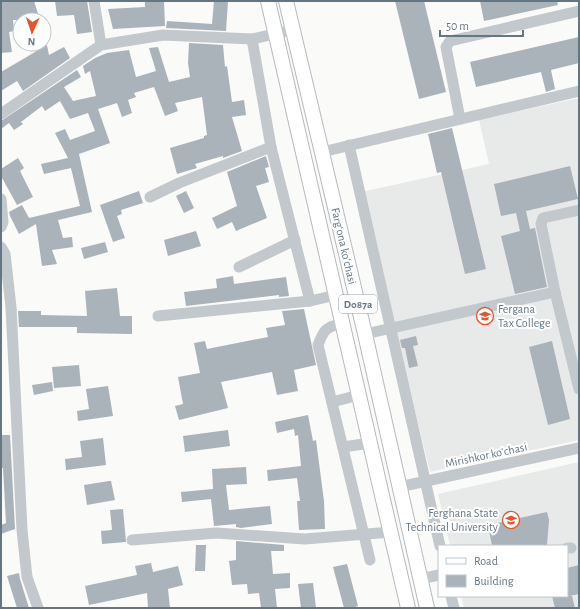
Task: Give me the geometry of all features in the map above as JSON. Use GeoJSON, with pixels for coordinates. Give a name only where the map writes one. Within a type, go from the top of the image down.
{"type":"FeatureCollection","features":[{"type":"Feature","properties":{"kind":"main road","name":"Fargʻona koʻchasi"},"geometry":{"type":"LineString","coordinates":[[268,1],[408,608]]}},
{"type":"Feature","properties":{"kind":"main road","name":"Fargʻona koʻchasi"},"geometry":{"type":"LineString","coordinates":[[286,1],[365,334],[383,420],[427,608]]}},
{"type":"Feature","properties":{"kind":"main road"},"geometry":{"type":"LineString","coordinates":[[366,424],[383,420]]}},
{"type":"Feature","properties":{"kind":"street"},"geometry":{"type":"LineString","coordinates":[[94,1],[101,44]]}},
{"type":"Feature","properties":{"kind":"street"},"geometry":{"type":"LineString","coordinates":[[460,119],[446,47],[450,41],[579,11]]}},
{"type":"Feature","properties":{"kind":"street"},"geometry":{"type":"LineString","coordinates":[[1,114],[101,44],[164,35],[252,39],[292,30]]}},
{"type":"Feature","properties":{"kind":"street"},"geometry":{"type":"LineString","coordinates":[[252,39],[271,147],[310,301]]}},
{"type":"Feature","properties":{"kind":"street"},"geometry":{"type":"LineString","coordinates":[[322,152],[579,91]]}},
{"type":"Feature","properties":{"kind":"street"},"geometry":{"type":"LineString","coordinates":[[349,145],[440,545]]}},
{"type":"Feature","properties":{"kind":"street"},"geometry":{"type":"LineString","coordinates":[[150,197],[178,183],[271,147]]}},
{"type":"Feature","properties":{"kind":"street"},"geometry":{"type":"LineString","coordinates":[[1,199],[3,222],[1,227]]}},
{"type":"Feature","properties":{"kind":"street"},"geometry":{"type":"LineString","coordinates":[[579,210],[543,218],[541,224],[555,292],[579,390]]}},
{"type":"Feature","properties":{"kind":"street"},"geometry":{"type":"LineString","coordinates":[[239,267],[295,240]]}},
{"type":"Feature","properties":{"kind":"street"},"geometry":{"type":"LineString","coordinates":[[1,247],[5,254],[11,307],[22,530],[27,577],[38,608]]}},
{"type":"Feature","properties":{"kind":"street"},"geometry":{"type":"LineString","coordinates":[[365,334],[555,292]]}},
{"type":"Feature","properties":{"kind":"street"},"geometry":{"type":"LineString","coordinates":[[158,316],[310,301],[336,295]]}},
{"type":"Feature","properties":{"kind":"street"},"geometry":{"type":"LineString","coordinates":[[343,323],[329,326],[322,335],[318,345],[370,560]]}},
{"type":"Feature","properties":{"kind":"street"},"geometry":{"type":"LineString","coordinates":[[332,402],[359,395]]}},
{"type":"Feature","properties":{"kind":"street"},"geometry":{"type":"LineString","coordinates":[[343,447],[370,443]]}},
{"type":"Feature","properties":{"kind":"street","name":"Mirishkor koʻchasi"},"geometry":{"type":"LineString","coordinates":[[399,487],[579,448]]}},
{"type":"Feature","properties":{"kind":"street"},"geometry":{"type":"LineString","coordinates":[[132,540],[216,533],[305,539],[391,532]]}},
{"type":"Feature","properties":{"kind":"street"},"geometry":{"type":"LineString","coordinates":[[420,579],[438,575]]}},
{"type":"Feature","properties":{"kind":"street"},"geometry":{"type":"LineString","coordinates":[[451,597],[454,608]]}},
{"type":"Feature","properties":{"kind":"shaded area","name":"Fergana Tax College"},"geometry":{"type":"Polygon","coordinates":[[[579,98],[579,440],[430,472],[361,192],[489,164],[479,120],[579,98]]]}},
{"type":"Feature","properties":{"kind":"shaded area","name":"Ferghana State Technical University"},"geometry":{"type":"Polygon","coordinates":[[[579,462],[579,608],[464,608],[461,597],[568,597],[568,545],[450,545],[438,494],[579,462]]]}},
{"type":"Feature","properties":{"kind":"building"},"geometry":{"type":"Polygon","coordinates":[[[1,1],[34,1],[37,12],[12,12],[12,31],[9,32],[12,52],[1,53],[1,1]]]}},
{"type":"Feature","properties":{"kind":"building"},"geometry":{"type":"Polygon","coordinates":[[[55,1],[87,1],[92,32],[77,34],[74,15],[57,16],[55,1]]]}},
{"type":"Feature","properties":{"kind":"building"},"geometry":{"type":"Polygon","coordinates":[[[145,1],[164,1],[165,26],[113,29],[108,9],[145,7],[145,1]]]}},
{"type":"Feature","properties":{"kind":"building"},"geometry":{"type":"Polygon","coordinates":[[[214,1],[228,1],[226,31],[166,28],[167,21],[212,24],[214,1]]]}},
{"type":"Feature","properties":{"kind":"building"},"geometry":{"type":"Polygon","coordinates":[[[395,1],[424,1],[446,92],[419,99],[395,1]]]}},
{"type":"Feature","properties":{"kind":"building"},"geometry":{"type":"Polygon","coordinates":[[[480,1],[557,1],[558,5],[484,21],[480,1]]]}},
{"type":"Feature","properties":{"kind":"building"},"geometry":{"type":"Polygon","coordinates":[[[579,37],[579,63],[551,70],[555,89],[546,92],[541,72],[476,87],[470,62],[579,37]]]}},
{"type":"Feature","properties":{"kind":"building"},"geometry":{"type":"Polygon","coordinates":[[[189,43],[223,45],[225,67],[227,66],[232,102],[244,100],[246,115],[232,117],[242,151],[223,158],[223,156],[195,164],[197,168],[177,174],[170,148],[204,138],[204,136],[207,135],[202,97],[175,103],[178,111],[165,116],[154,87],[134,93],[136,97],[128,100],[132,113],[122,117],[117,103],[98,109],[110,143],[79,154],[92,212],[58,220],[63,238],[72,237],[73,247],[52,250],[57,264],[42,266],[36,224],[19,234],[9,212],[22,205],[29,218],[80,206],[71,168],[44,174],[41,164],[68,158],[55,133],[65,129],[70,140],[95,131],[88,113],[70,119],[60,101],[45,111],[42,106],[21,122],[23,124],[14,130],[9,123],[1,129],[1,121],[77,70],[81,77],[64,87],[73,101],[96,96],[90,71],[85,74],[83,66],[95,58],[107,53],[129,50],[136,77],[156,71],[149,48],[158,47],[169,82],[190,77],[188,63],[189,43]]]}},
{"type":"Feature","properties":{"kind":"building"},"geometry":{"type":"Polygon","coordinates":[[[64,47],[70,58],[23,91],[17,81],[1,91],[1,72],[35,52],[48,52],[49,55],[64,47]]]}},
{"type":"Feature","properties":{"kind":"building"},"geometry":{"type":"Polygon","coordinates":[[[452,128],[486,269],[465,274],[441,172],[437,173],[428,134],[452,128]]]}},
{"type":"Feature","properties":{"kind":"building"},"geometry":{"type":"Polygon","coordinates":[[[266,156],[269,167],[265,168],[269,182],[256,186],[267,218],[236,231],[232,222],[217,229],[212,218],[237,206],[227,172],[266,156]]]}},
{"type":"Feature","properties":{"kind":"building"},"geometry":{"type":"Polygon","coordinates":[[[18,158],[24,168],[20,171],[33,197],[17,205],[1,176],[1,169],[18,158]]]}},
{"type":"Feature","properties":{"kind":"building"},"geometry":{"type":"Polygon","coordinates":[[[570,166],[578,199],[526,211],[530,229],[535,228],[547,287],[515,294],[501,236],[520,231],[516,213],[501,216],[494,184],[570,166]]]}},
{"type":"Feature","properties":{"kind":"building"},"geometry":{"type":"Polygon","coordinates":[[[139,191],[143,203],[121,210],[122,214],[117,216],[125,238],[113,242],[100,205],[139,191]]]}},
{"type":"Feature","properties":{"kind":"building"},"geometry":{"type":"Polygon","coordinates":[[[186,191],[194,208],[184,213],[176,196],[186,191]]]}},
{"type":"Feature","properties":{"kind":"building"},"geometry":{"type":"Polygon","coordinates":[[[196,231],[201,246],[168,256],[164,240],[196,231]]]}},
{"type":"Feature","properties":{"kind":"building"},"geometry":{"type":"Polygon","coordinates":[[[105,242],[108,252],[84,259],[81,248],[105,242]]]}},
{"type":"Feature","properties":{"kind":"building"},"geometry":{"type":"Polygon","coordinates":[[[233,276],[234,284],[286,277],[289,296],[279,297],[279,295],[186,306],[184,292],[217,288],[216,279],[233,276]]]}},
{"type":"Feature","properties":{"kind":"building"},"geometry":{"type":"Polygon","coordinates":[[[117,288],[120,316],[132,316],[132,334],[77,333],[77,327],[19,327],[18,311],[41,311],[41,315],[87,316],[85,291],[117,288]]]}},
{"type":"Feature","properties":{"kind":"building"},"geometry":{"type":"Polygon","coordinates":[[[304,309],[316,365],[294,370],[298,391],[277,395],[272,372],[221,382],[228,408],[179,420],[175,406],[183,404],[178,377],[200,373],[194,343],[205,341],[207,349],[268,337],[266,328],[285,325],[282,311],[304,309]]]}},
{"type":"Feature","properties":{"kind":"building"},"geometry":{"type":"Polygon","coordinates":[[[416,336],[418,345],[413,346],[418,366],[409,368],[405,348],[402,348],[400,340],[416,336]]]}},
{"type":"Feature","properties":{"kind":"building"},"geometry":{"type":"Polygon","coordinates":[[[552,341],[570,419],[548,425],[529,347],[552,341]]]}},
{"type":"Feature","properties":{"kind":"building"},"geometry":{"type":"Polygon","coordinates":[[[79,365],[81,386],[54,388],[52,367],[79,365]]]}},
{"type":"Feature","properties":{"kind":"building"},"geometry":{"type":"Polygon","coordinates":[[[52,382],[53,391],[34,395],[32,385],[52,382]]]}},
{"type":"Feature","properties":{"kind":"building"},"geometry":{"type":"Polygon","coordinates":[[[108,386],[113,416],[78,421],[77,411],[89,409],[86,389],[108,386]]]}},
{"type":"Feature","properties":{"kind":"building"},"geometry":{"type":"Polygon","coordinates":[[[308,415],[313,441],[316,440],[324,501],[325,529],[299,530],[297,501],[300,501],[297,478],[268,481],[267,470],[301,466],[298,435],[295,436],[294,429],[277,433],[275,422],[308,415]]]}},
{"type":"Feature","properties":{"kind":"building"},"geometry":{"type":"Polygon","coordinates":[[[228,430],[230,446],[185,452],[183,436],[228,430]]]}},
{"type":"Feature","properties":{"kind":"building"},"geometry":{"type":"Polygon","coordinates":[[[1,435],[10,435],[15,529],[1,534],[1,525],[6,523],[3,468],[1,468],[1,435]]]}},
{"type":"Feature","properties":{"kind":"building"},"geometry":{"type":"Polygon","coordinates":[[[103,438],[106,465],[66,470],[65,459],[82,457],[80,441],[103,438]]]}},
{"type":"Feature","properties":{"kind":"building"},"geometry":{"type":"Polygon","coordinates":[[[246,467],[247,484],[226,485],[229,510],[270,506],[272,524],[241,528],[236,527],[236,524],[214,526],[211,499],[182,502],[181,492],[213,489],[212,469],[246,467]]]}},
{"type":"Feature","properties":{"kind":"building"},"geometry":{"type":"Polygon","coordinates":[[[111,481],[115,500],[87,505],[84,485],[111,481]]]}},
{"type":"Feature","properties":{"kind":"building"},"geometry":{"type":"Polygon","coordinates":[[[123,509],[126,542],[102,544],[101,531],[112,530],[110,510],[123,509]]]}},
{"type":"Feature","properties":{"kind":"building"},"geometry":{"type":"Polygon","coordinates":[[[547,512],[549,520],[547,545],[492,545],[488,525],[547,512]]]}},
{"type":"Feature","properties":{"kind":"building"},"geometry":{"type":"Polygon","coordinates":[[[236,541],[284,545],[284,551],[271,551],[273,574],[290,573],[290,588],[275,589],[277,608],[261,608],[259,593],[248,594],[247,584],[232,585],[229,561],[236,560],[236,541]]]}},
{"type":"Feature","properties":{"kind":"building"},"geometry":{"type":"Polygon","coordinates":[[[196,545],[206,545],[205,571],[195,571],[196,545]]]}},
{"type":"Feature","properties":{"kind":"building"},"geometry":{"type":"Polygon","coordinates":[[[151,563],[153,572],[178,566],[183,585],[168,589],[170,608],[148,608],[147,593],[89,605],[85,586],[137,575],[135,566],[151,563]]]}},
{"type":"Feature","properties":{"kind":"building"},"geometry":{"type":"Polygon","coordinates":[[[347,564],[358,606],[352,608],[344,608],[333,567],[347,564]]]}},
{"type":"Feature","properties":{"kind":"building"},"geometry":{"type":"Polygon","coordinates":[[[579,565],[579,594],[569,596],[572,596],[575,608],[555,608],[552,597],[568,597],[568,568],[579,565]]]}},
{"type":"Feature","properties":{"kind":"building"},"geometry":{"type":"Polygon","coordinates":[[[19,573],[29,608],[17,608],[7,576],[19,573]]]}},
{"type":"Feature","properties":{"kind":"building"},"geometry":{"type":"Polygon","coordinates":[[[313,583],[316,608],[301,608],[298,584],[313,583]]]}},
{"type":"Feature","properties":{"kind":"place","name":"Fergana Tax College"},"geometry":{"type":"Point","coordinates":[485,316]}},
{"type":"Feature","properties":{"kind":"place","name":"Ferghana State Technical University"},"geometry":{"type":"Point","coordinates":[511,520]}}]}
